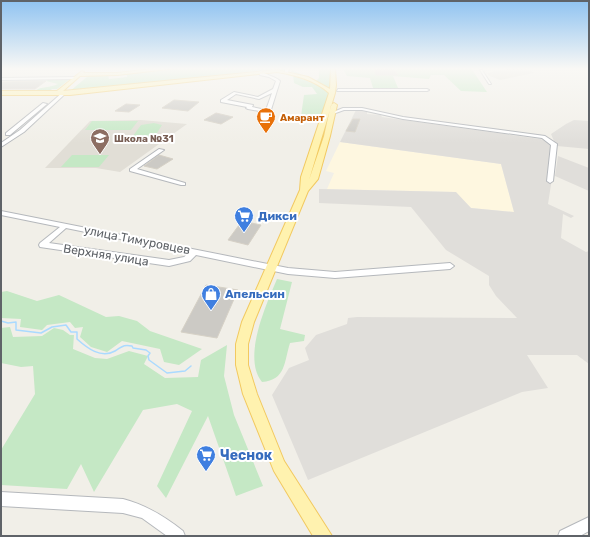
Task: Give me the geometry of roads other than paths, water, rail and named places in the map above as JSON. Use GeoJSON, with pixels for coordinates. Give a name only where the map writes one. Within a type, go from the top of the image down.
{"type":"FeatureCollection","features":[{"type":"Feature","properties":{"kind":"main road"},"geometry":{"type":"LineString","coordinates":[[323,536],[278,466],[250,394],[242,365],[242,344],[248,322],[304,190],[305,177],[333,93]]}},
{"type":"Feature","properties":{"kind":"main road"},"geometry":{"type":"LineString","coordinates":[[304,190],[314,179],[326,141],[333,113],[334,93]]}},
{"type":"Feature","properties":{"kind":"main road"},"geometry":{"type":"LineString","coordinates":[[324,118],[325,120],[331,119]]}},
{"type":"Feature","properties":{"kind":"main road"},"geometry":{"type":"LineString","coordinates":[[317,140],[322,143],[326,141]]}},
{"type":"Feature","properties":{"kind":"main road"},"geometry":{"type":"LineString","coordinates":[[305,177],[307,180],[314,179]]}},
{"type":"Feature","properties":{"kind":"street"},"geometry":{"type":"LineString","coordinates":[[1,139],[14,131],[58,93]]}},
{"type":"Feature","properties":{"kind":"street"},"geometry":{"type":"LineString","coordinates":[[1,145],[22,131],[64,93]]}},
{"type":"Feature","properties":{"kind":"street"},"geometry":{"type":"LineString","coordinates":[[235,93],[223,101],[251,106],[248,108],[268,112],[273,93]]}},
{"type":"Feature","properties":{"kind":"street"},"geometry":{"type":"LineString","coordinates":[[235,93],[258,98],[268,93]]}},
{"type":"Feature","properties":{"kind":"street"},"geometry":{"type":"LineString","coordinates":[[334,106],[343,109],[367,110],[403,118],[547,138],[554,144],[550,181]]}},
{"type":"Feature","properties":{"kind":"street"},"geometry":{"type":"LineString","coordinates":[[41,107],[50,107]]}},
{"type":"Feature","properties":{"kind":"street"},"geometry":{"type":"LineString","coordinates":[[333,113],[343,109]]}},
{"type":"Feature","properties":{"kind":"street"},"geometry":{"type":"LineString","coordinates":[[161,150],[132,170],[183,184]]}},
{"type":"Feature","properties":{"kind":"street","name":"улица Тимуровцев"},"geometry":{"type":"LineString","coordinates":[[1,212],[272,267]]}},
{"type":"Feature","properties":{"kind":"street","name":"Верхняя улица"},"geometry":{"type":"LineString","coordinates":[[66,226],[43,245],[169,263],[187,259],[195,252]]}},
{"type":"Feature","properties":{"kind":"street"},"geometry":{"type":"LineString","coordinates":[[272,267],[295,272],[335,275],[450,266]]}},
{"type":"Feature","properties":{"kind":"street"},"geometry":{"type":"LineString","coordinates":[[1,499],[122,506],[147,513],[178,536]]}},
{"type":"Feature","properties":{"kind":"street"},"geometry":{"type":"LineString","coordinates":[[565,536],[589,524]]}},
{"type":"Feature","properties":{"kind":"waterway"},"geometry":{"type":"LineString","coordinates":[[1,321],[8,323],[16,322],[16,330],[41,333],[52,327],[66,325],[71,332],[77,332],[77,339],[90,349],[99,353],[110,353],[127,345],[132,346],[133,348],[146,350],[150,353],[148,356],[149,360],[167,373],[185,371],[191,366]]}},
{"type":"Feature","properties":{"kind":"place","name":"Амарант"},"geometry":{"type":"Point","coordinates":[266,134]}},
{"type":"Feature","properties":{"kind":"place","name":"Школа №31"},"geometry":{"type":"Point","coordinates":[100,155]}},
{"type":"Feature","properties":{"kind":"place","name":"Дикси"},"geometry":{"type":"Point","coordinates":[244,233]}},
{"type":"Feature","properties":{"kind":"place","name":"Апельсин"},"geometry":{"type":"Point","coordinates":[211,311]}},
{"type":"Feature","properties":{"kind":"place","name":"Чеснок"},"geometry":{"type":"Point","coordinates":[206,472]}}]}
